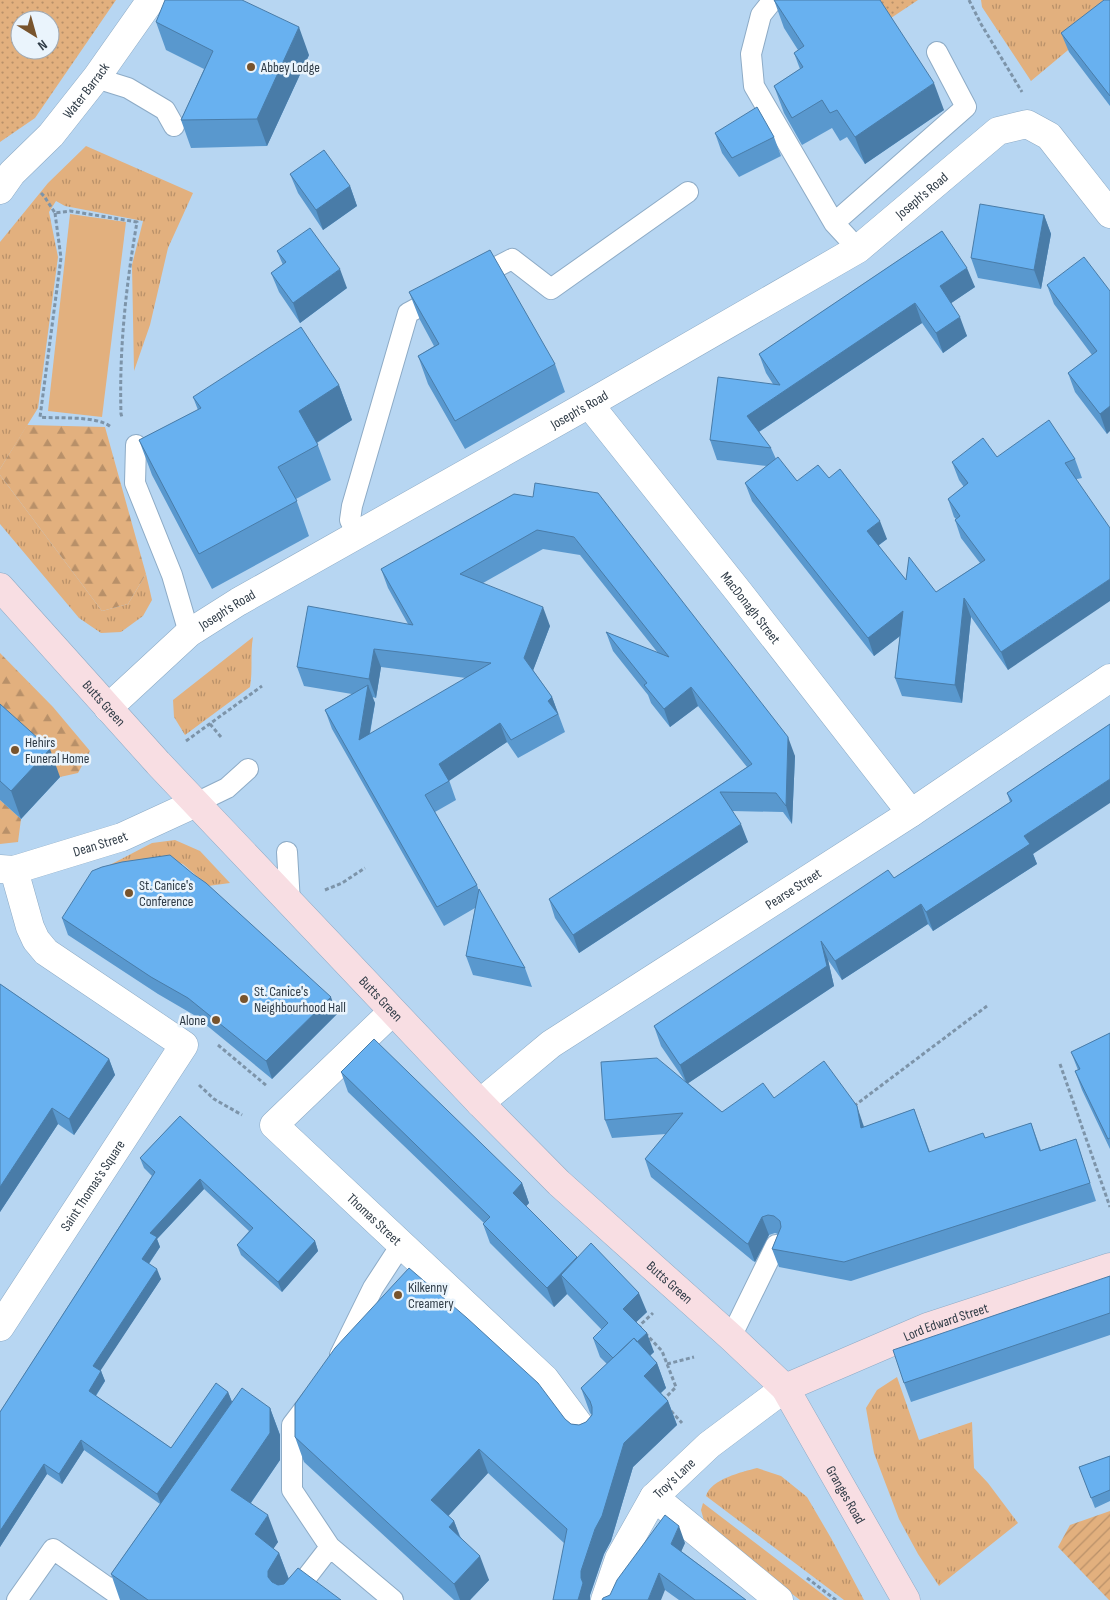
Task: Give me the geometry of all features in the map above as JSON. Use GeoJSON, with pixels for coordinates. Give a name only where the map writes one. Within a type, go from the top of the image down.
{"type":"FeatureCollection","features":[{"type":"Feature","properties":{"kind":"street","name":"Water Barrack"},"geometry":{"type":"LineString","coordinates":[[4,180],[51,134],[96,78],[151,0]]}},
{"type":"Feature","properties":{"kind":"street"},"geometry":{"type":"LineString","coordinates":[[1038,130],[1110,214]]}},
{"type":"Feature","properties":{"kind":"street","name":"Joseph's Road"},"geometry":{"type":"LineString","coordinates":[[108,708],[189,633],[238,602],[589,404],[858,249],[998,131],[1038,130]]}},
{"type":"Feature","properties":{"kind":"street","name":"MacDonagh Street"},"geometry":{"type":"LineString","coordinates":[[589,404],[912,813]]}},
{"type":"Feature","properties":{"kind":"street","name":"Butts Green"},"geometry":{"type":"LineString","coordinates":[[0,587],[108,708],[392,1012],[480,1103],[559,1182],[731,1336],[785,1388]]}},
{"type":"Feature","properties":{"kind":"street","name":"Pearse Street"},"geometry":{"type":"LineString","coordinates":[[480,1103],[551,1044],[912,813],[1110,678]]}},
{"type":"Feature","properties":{"kind":"street","name":"Dean Street"},"geometry":{"type":"LineString","coordinates":[[7,870],[122,837],[196,802]]}},
{"type":"Feature","properties":{"kind":"street"},"geometry":{"type":"LineString","coordinates":[[7,870],[36,940],[46,952],[184,1045]]}},
{"type":"Feature","properties":{"kind":"street","name":"Thomas Street"},"geometry":{"type":"LineString","coordinates":[[392,1012],[274,1125],[545,1379],[586,1434]]}},
{"type":"Feature","properties":{"kind":"street","name":"Saint Thomas's Square"},"geometry":{"type":"LineString","coordinates":[[0,1327],[184,1045]]}},
{"type":"Feature","properties":{"kind":"street","name":"Lord Edward Street"},"geometry":{"type":"LineString","coordinates":[[785,1388],[927,1327],[1110,1267]]}},
{"type":"Feature","properties":{"kind":"street","name":"Troy's Lane"},"geometry":{"type":"LineString","coordinates":[[605,1600],[619,1559],[654,1497],[709,1444],[785,1388]]}},
{"type":"Feature","properties":{"kind":"street","name":"Granges Road"},"geometry":{"type":"LineString","coordinates":[[785,1388],[906,1600]]}},
{"type":"Feature","properties":{"kind":"street"},"geometry":{"type":"LineString","coordinates":[[654,1497],[779,1600]]}},
{"type":"Feature","properties":{"kind":"lane"},"geometry":{"type":"LineString","coordinates":[[773,0],[761,15],[751,54],[754,86],[834,223],[858,249]]}},
{"type":"Feature","properties":{"kind":"lane"},"geometry":{"type":"LineString","coordinates":[[834,223],[966,107],[938,52]]}},
{"type":"Feature","properties":{"kind":"lane"},"geometry":{"type":"LineString","coordinates":[[96,78],[128,88],[165,110],[174,126]]}},
{"type":"Feature","properties":{"kind":"lane"},"geometry":{"type":"LineString","coordinates":[[357,534],[350,520],[352,506],[408,313],[512,259],[551,289],[688,192]]}},
{"type":"Feature","properties":{"kind":"lane"},"geometry":{"type":"LineString","coordinates":[[136,445],[135,483],[172,575],[189,633]]}},
{"type":"Feature","properties":{"kind":"lane"},"geometry":{"type":"LineString","coordinates":[[196,802],[227,788],[248,769]]}},
{"type":"Feature","properties":{"kind":"lane"},"geometry":{"type":"LineString","coordinates":[[287,852],[290,903]]}},
{"type":"Feature","properties":{"kind":"lane"},"geometry":{"type":"LineString","coordinates":[[393,1600],[330,1547],[292,1490],[292,1425],[336,1364],[373,1288],[401,1245]]}},
{"type":"Feature","properties":{"kind":"lane"},"geometry":{"type":"LineString","coordinates":[[731,1336],[776,1245]]}},
{"type":"Feature","properties":{"kind":"lane"},"geometry":{"type":"LineString","coordinates":[[289,1600],[330,1547]]}},
{"type":"Feature","properties":{"kind":"lane"},"geometry":{"type":"LineString","coordinates":[[18,1600],[53,1549],[114,1592],[142,1551]]}},
{"type":"Feature","properties":{"kind":"path"},"geometry":{"type":"LineString","coordinates":[[969,0],[981,24],[1021,90],[1038,130]]}},
{"type":"Feature","properties":{"kind":"path"},"geometry":{"type":"LineString","coordinates":[[4,180],[44,196],[55,213],[61,258],[40,418],[95,420],[107,424]]}},
{"type":"Feature","properties":{"kind":"path"},"geometry":{"type":"LineString","coordinates":[[55,213],[70,211],[137,222],[130,264],[120,378],[121,414]]}},
{"type":"Feature","properties":{"kind":"path"},"geometry":{"type":"LineString","coordinates":[[184,742],[262,686]]}},
{"type":"Feature","properties":{"kind":"path"},"geometry":{"type":"LineString","coordinates":[[210,724],[221,737]]}},
{"type":"Feature","properties":{"kind":"path"},"geometry":{"type":"LineString","coordinates":[[342,883],[365,868]]}},
{"type":"Feature","properties":{"kind":"path"},"geometry":{"type":"LineString","coordinates":[[846,1112],[987,1006]]}},
{"type":"Feature","properties":{"kind":"path"},"geometry":{"type":"LineString","coordinates":[[184,1045],[211,1039],[269,1088]]}},
{"type":"Feature","properties":{"kind":"path"},"geometry":{"type":"LineString","coordinates":[[1060,1064],[1110,1207]]}},
{"type":"Feature","properties":{"kind":"path"},"geometry":{"type":"LineString","coordinates":[[204,1090],[214,1099]]}},
{"type":"Feature","properties":{"kind":"path"},"geometry":{"type":"LineString","coordinates":[[655,1311],[640,1326],[662,1351],[676,1387],[661,1401],[684,1424],[680,1428]]}},
{"type":"Feature","properties":{"kind":"path"},"geometry":{"type":"LineString","coordinates":[[667,1364],[694,1357]]}},
{"type":"Feature","properties":{"kind":"green space"},"geometry":{"type":"Polygon","coordinates":[[[0,0],[116,0],[35,118],[0,142],[0,0]]]}},
{"type":"Feature","properties":{"kind":"green space"},"geometry":{"type":"Polygon","coordinates":[[[880,0],[918,0],[891,18],[880,0]]]}},
{"type":"Feature","properties":{"kind":"green space"},"geometry":{"type":"Polygon","coordinates":[[[981,0],[1110,0],[1110,15],[1031,81],[982,7],[981,0]]]}},
{"type":"Feature","properties":{"kind":"green space"},"geometry":{"type":"Polygon","coordinates":[[[86,146],[193,193],[168,248],[150,325],[134,371],[132,265],[143,221],[65,206],[56,201],[49,212],[58,257],[38,408],[0,469],[0,242],[48,183],[86,146]]]}},
{"type":"Feature","properties":{"kind":"green space"},"geometry":{"type":"Polygon","coordinates":[[[70,214],[126,222],[102,417],[48,411],[70,214]]]}},
{"type":"Feature","properties":{"kind":"green space"},"geometry":{"type":"Polygon","coordinates":[[[27,425],[105,427],[146,574],[128,604],[102,611],[0,475],[0,469],[27,425]]]}},
{"type":"Feature","properties":{"kind":"green space"},"geometry":{"type":"Polygon","coordinates":[[[0,475],[102,611],[128,604],[146,574],[152,600],[143,616],[121,632],[101,633],[79,618],[0,524],[0,475]]]}},
{"type":"Feature","properties":{"kind":"green space"},"geometry":{"type":"Polygon","coordinates":[[[253,637],[250,687],[185,735],[174,717],[173,700],[253,637]]]}},
{"type":"Feature","properties":{"kind":"green space"},"geometry":{"type":"Polygon","coordinates":[[[0,653],[53,707],[90,751],[78,773],[60,777],[0,723],[0,653]]]}},
{"type":"Feature","properties":{"kind":"green space"},"geometry":{"type":"Polygon","coordinates":[[[0,800],[21,819],[18,842],[0,844],[0,800]]]}},
{"type":"Feature","properties":{"kind":"green space"},"geometry":{"type":"Polygon","coordinates":[[[175,840],[200,851],[230,883],[208,886],[183,864],[163,859],[104,868],[152,843],[175,840]]]}},
{"type":"Feature","properties":{"kind":"green space"},"geometry":{"type":"Polygon","coordinates":[[[897,1377],[919,1440],[972,1422],[974,1468],[988,1483],[1018,1523],[939,1586],[918,1554],[899,1519],[874,1453],[866,1408],[877,1390],[897,1377]]]}},
{"type":"Feature","properties":{"kind":"green space"},"geometry":{"type":"Polygon","coordinates":[[[757,1468],[781,1476],[807,1497],[864,1600],[844,1600],[706,1496],[709,1490],[720,1481],[757,1468]]]}},
{"type":"Feature","properties":{"kind":"green space"},"geometry":{"type":"Polygon","coordinates":[[[703,1503],[830,1600],[800,1600],[706,1528],[701,1510],[703,1503]]]}},
{"type":"Feature","properties":{"kind":"green space"},"geometry":{"type":"Polygon","coordinates":[[[1110,1511],[1109,1600],[1058,1547],[1070,1525],[1110,1511]]]}},
{"type":"Feature","properties":{"kind":"building","name":"Abbey Lodge"},"geometry":{"type":"Polygon","coordinates":[[[165,0],[242,0],[299,27],[257,119],[181,120],[213,51],[156,22],[165,0]]]}},
{"type":"Feature","properties":{"kind":"building"},"geometry":{"type":"Polygon","coordinates":[[[774,0],[880,0],[934,83],[855,137],[837,110],[830,113],[822,100],[792,118],[774,86],[803,67],[794,53],[804,46],[774,0]]]}},
{"type":"Feature","properties":{"kind":"building"},"geometry":{"type":"Polygon","coordinates":[[[1104,0],[1110,0],[1110,96],[1061,33],[1104,0]]]}},
{"type":"Feature","properties":{"kind":"building"},"geometry":{"type":"Polygon","coordinates":[[[757,107],[774,137],[732,158],[715,133],[757,107]]]}},
{"type":"Feature","properties":{"kind":"building"},"geometry":{"type":"Polygon","coordinates":[[[324,150],[350,186],[316,210],[290,174],[324,150]]]}},
{"type":"Feature","properties":{"kind":"building"},"geometry":{"type":"Polygon","coordinates":[[[980,204],[1044,215],[1034,270],[971,258],[980,204]]]}},
{"type":"Feature","properties":{"kind":"building"},"geometry":{"type":"Polygon","coordinates":[[[310,228],[340,269],[293,303],[271,273],[286,262],[277,251],[310,228]]]}},
{"type":"Feature","properties":{"kind":"building"},"geometry":{"type":"Polygon","coordinates":[[[942,231],[967,268],[940,286],[960,317],[936,333],[915,303],[747,416],[771,448],[710,440],[718,377],[780,385],[759,354],[942,231]]]}},
{"type":"Feature","properties":{"kind":"building"},"geometry":{"type":"Polygon","coordinates":[[[490,250],[555,364],[455,421],[418,356],[439,344],[409,292],[490,250]]]}},
{"type":"Feature","properties":{"kind":"building"},"geometry":{"type":"Polygon","coordinates":[[[1084,257],[1110,291],[1110,406],[1100,414],[1068,373],[1097,351],[1047,285],[1084,257]]]}},
{"type":"Feature","properties":{"kind":"building"},"geometry":{"type":"Polygon","coordinates":[[[301,327],[339,385],[299,411],[318,445],[278,467],[297,501],[199,554],[139,440],[201,408],[193,397],[301,327]]]}},
{"type":"Feature","properties":{"kind":"building"},"geometry":{"type":"Polygon","coordinates":[[[1049,420],[1075,459],[1065,463],[1110,528],[1110,579],[1001,652],[964,598],[955,685],[895,678],[903,611],[868,638],[745,483],[778,457],[797,481],[818,465],[829,478],[840,469],[880,521],[867,531],[906,580],[909,557],[936,592],[985,560],[955,520],[960,516],[948,499],[968,483],[952,462],[983,438],[997,457],[1049,420]]]}},
{"type":"Feature","properties":{"kind":"building"},"geometry":{"type":"Polygon","coordinates":[[[535,483],[598,493],[788,737],[786,806],[776,793],[720,792],[741,824],[573,935],[549,899],[752,764],[691,687],[664,709],[644,685],[647,683],[606,632],[669,657],[574,537],[537,530],[460,574],[543,607],[524,658],[552,697],[548,701],[558,714],[511,740],[500,723],[439,764],[449,781],[425,795],[477,885],[437,907],[325,710],[368,685],[359,740],[491,663],[374,649],[369,679],[297,667],[308,606],[413,625],[381,569],[514,494],[533,497],[535,483]]]}},
{"type":"Feature","properties":{"kind":"building"},"geometry":{"type":"Polygon","coordinates":[[[0,704],[50,749],[11,791],[0,781],[0,704]]]}},
{"type":"Feature","properties":{"kind":"building"},"geometry":{"type":"Polygon","coordinates":[[[1110,724],[1110,779],[1024,836],[1030,844],[926,912],[921,904],[835,961],[821,941],[827,966],[680,1065],[654,1026],[888,870],[894,878],[1012,801],[1007,793],[1110,724]]]}},
{"type":"Feature","properties":{"kind":"building"},"geometry":{"type":"Polygon","coordinates":[[[170,855],[206,883],[331,997],[266,1061],[188,998],[151,977],[62,918],[92,871],[122,862],[170,855]]]}},
{"type":"Feature","properties":{"kind":"building"},"geometry":{"type":"Polygon","coordinates":[[[479,889],[525,968],[466,956],[479,889]]]}},
{"type":"Feature","properties":{"kind":"building"},"geometry":{"type":"Polygon","coordinates":[[[0,984],[109,1059],[69,1119],[52,1108],[0,1187],[0,984]]]}},
{"type":"Feature","properties":{"kind":"building"},"geometry":{"type":"Polygon","coordinates":[[[1110,1033],[1110,1138],[1108,1139],[1075,1071],[1080,1069],[1071,1052],[1110,1033]]]}},
{"type":"Feature","properties":{"kind":"building"},"geometry":{"type":"Polygon","coordinates":[[[374,1039],[522,1183],[513,1193],[577,1257],[547,1288],[483,1224],[490,1217],[341,1072],[374,1039]]]}},
{"type":"Feature","properties":{"kind":"building"},"geometry":{"type":"Polygon","coordinates":[[[657,1058],[722,1112],[763,1083],[774,1098],[824,1061],[857,1106],[861,1128],[914,1109],[929,1152],[983,1133],[985,1138],[1031,1123],[1040,1151],[1076,1139],[1090,1183],[844,1262],[772,1249],[781,1227],[780,1221],[774,1216],[762,1217],[748,1244],[645,1159],[683,1113],[605,1120],[601,1062],[657,1058]]]}},
{"type":"Feature","properties":{"kind":"building"},"geometry":{"type":"Polygon","coordinates":[[[180,1116],[315,1241],[278,1282],[237,1245],[253,1228],[200,1179],[150,1233],[157,1237],[142,1259],[157,1269],[93,1366],[101,1371],[89,1391],[171,1448],[216,1383],[228,1392],[157,1494],[81,1440],[59,1474],[44,1464],[0,1531],[0,1412],[155,1172],[140,1158],[180,1116]]]}},
{"type":"Feature","properties":{"kind":"building"},"geometry":{"type":"Polygon","coordinates":[[[591,1243],[639,1293],[623,1309],[647,1333],[637,1342],[634,1338],[613,1358],[593,1338],[608,1323],[561,1275],[591,1243]]]}},
{"type":"Feature","properties":{"kind":"building"},"geometry":{"type":"Polygon","coordinates":[[[409,1268],[538,1383],[565,1419],[571,1424],[579,1425],[586,1422],[592,1415],[590,1401],[581,1388],[634,1338],[657,1363],[644,1376],[668,1401],[624,1443],[602,1516],[595,1529],[581,1571],[583,1583],[578,1600],[553,1600],[567,1529],[479,1449],[431,1500],[454,1521],[449,1527],[480,1556],[454,1584],[295,1437],[295,1404],[335,1348],[409,1268]]]}},
{"type":"Feature","properties":{"kind":"building"},"geometry":{"type":"Polygon","coordinates":[[[1110,1276],[1110,1313],[904,1383],[893,1350],[1110,1276]]]}},
{"type":"Feature","properties":{"kind":"building"},"geometry":{"type":"Polygon","coordinates":[[[242,1388],[270,1408],[270,1433],[231,1490],[268,1515],[255,1534],[279,1553],[268,1571],[268,1577],[278,1585],[284,1584],[298,1568],[341,1600],[148,1600],[111,1574],[242,1388]]]}},
{"type":"Feature","properties":{"kind":"building"},"geometry":{"type":"Polygon","coordinates":[[[1110,1456],[1110,1490],[1091,1498],[1079,1467],[1110,1456]]]}},
{"type":"Feature","properties":{"kind":"building"},"geometry":{"type":"Polygon","coordinates":[[[665,1515],[679,1526],[671,1544],[746,1600],[695,1600],[659,1573],[648,1600],[602,1600],[610,1595],[617,1580],[665,1515]]]}},
{"type":"Feature","properties":{"kind":"place","name":"Abbey Lodge"},"geometry":{"type":"Point","coordinates":[251,67]}},
{"type":"Feature","properties":{"kind":"place","name":"Hehirs Funeral Home"},"geometry":{"type":"Point","coordinates":[15,750]}},
{"type":"Feature","properties":{"kind":"place","name":"St. Canice's Conference"},"geometry":{"type":"Point","coordinates":[129,893]}},
{"type":"Feature","properties":{"kind":"place","name":"St. Canice's Neighbourhood Hall"},"geometry":{"type":"Point","coordinates":[244,999]}},
{"type":"Feature","properties":{"kind":"place","name":"Alone"},"geometry":{"type":"Point","coordinates":[216,1020]}},
{"type":"Feature","properties":{"kind":"place","name":"Kilkenny Creamery"},"geometry":{"type":"Point","coordinates":[398,1295]}}]}
